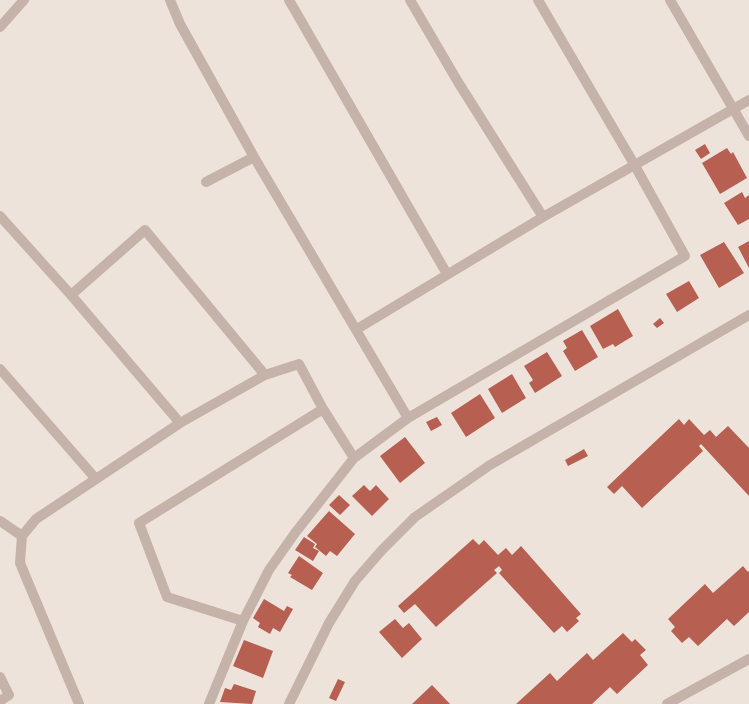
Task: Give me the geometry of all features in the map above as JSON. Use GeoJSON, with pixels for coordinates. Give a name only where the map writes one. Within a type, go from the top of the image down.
{"type":"FeatureCollection","features":[{"type":"Feature","properties":{"kind":"street"},"geometry":{"type":"LineString","coordinates":[[0,27],[24,0]]}},
{"type":"Feature","properties":{"kind":"street"},"geometry":{"type":"LineString","coordinates":[[170,0],[180,24],[254,157],[408,418]]}},
{"type":"Feature","properties":{"kind":"street"},"geometry":{"type":"LineString","coordinates":[[289,0],[447,274]]}},
{"type":"Feature","properties":{"kind":"street"},"geometry":{"type":"LineString","coordinates":[[410,0],[458,82],[543,217]]}},
{"type":"Feature","properties":{"kind":"street"},"geometry":{"type":"LineString","coordinates":[[209,704],[243,621],[268,570],[295,532],[354,458],[408,418],[685,256],[634,164],[538,0]]}},
{"type":"Feature","properties":{"kind":"street"},"geometry":{"type":"LineString","coordinates":[[670,0],[749,136]]}},
{"type":"Feature","properties":{"kind":"street"},"geometry":{"type":"LineString","coordinates":[[356,329],[543,217],[749,100]]}},
{"type":"Feature","properties":{"kind":"street"},"geometry":{"type":"LineString","coordinates":[[206,182],[254,157]]}},
{"type":"Feature","properties":{"kind":"street"},"geometry":{"type":"LineString","coordinates":[[0,216],[71,295],[180,423]]}},
{"type":"Feature","properties":{"kind":"street"},"geometry":{"type":"LineString","coordinates":[[71,295],[145,230],[265,376]]}},
{"type":"Feature","properties":{"kind":"street"},"geometry":{"type":"LineString","coordinates":[[289,704],[330,623],[356,581],[382,550],[415,517],[490,465],[749,315]]}},
{"type":"Feature","properties":{"kind":"street"},"geometry":{"type":"LineString","coordinates":[[79,704],[20,563],[22,536],[36,519],[180,423],[265,376],[299,364],[323,409],[354,458]]}},
{"type":"Feature","properties":{"kind":"street"},"geometry":{"type":"LineString","coordinates":[[0,370],[96,479]]}},
{"type":"Feature","properties":{"kind":"street"},"geometry":{"type":"LineString","coordinates":[[243,621],[167,597],[139,523],[323,409]]}},
{"type":"Feature","properties":{"kind":"street"},"geometry":{"type":"LineString","coordinates":[[0,520],[22,536]]}},
{"type":"Feature","properties":{"kind":"street"},"geometry":{"type":"LineString","coordinates":[[667,704],[749,659]]}},
{"type":"Feature","properties":{"kind":"street"},"geometry":{"type":"LineString","coordinates":[[0,677],[9,695],[0,701]]}},
{"type":"Feature","properties":{"kind":"building"},"geometry":{"type":"Polygon","coordinates":[[[705,144],[710,153],[701,159],[695,150],[705,144]]]}},
{"type":"Feature","properties":{"kind":"building"},"geometry":{"type":"Polygon","coordinates":[[[727,148],[731,154],[733,152],[747,178],[720,194],[702,163],[727,148]]]}},
{"type":"Feature","properties":{"kind":"building"},"geometry":{"type":"Polygon","coordinates":[[[742,192],[745,198],[749,195],[749,219],[738,225],[724,203],[742,192]]]}},
{"type":"Feature","properties":{"kind":"building"},"geometry":{"type":"Polygon","coordinates":[[[749,241],[749,268],[738,247],[749,241]]]}},
{"type":"Feature","properties":{"kind":"building"},"geometry":{"type":"Polygon","coordinates":[[[724,242],[744,273],[719,288],[700,255],[724,242]]]}},
{"type":"Feature","properties":{"kind":"building"},"geometry":{"type":"Polygon","coordinates":[[[689,281],[699,298],[677,312],[666,294],[689,281]]]}},
{"type":"Feature","properties":{"kind":"building"},"geometry":{"type":"Polygon","coordinates":[[[618,309],[633,336],[615,347],[613,344],[603,349],[590,326],[618,309]]]}},
{"type":"Feature","properties":{"kind":"building"},"geometry":{"type":"Polygon","coordinates":[[[660,318],[664,323],[657,328],[653,324],[660,318]]]}},
{"type":"Feature","properties":{"kind":"building"},"geometry":{"type":"Polygon","coordinates":[[[582,330],[598,357],[575,371],[563,351],[567,348],[563,341],[582,330]]]}},
{"type":"Feature","properties":{"kind":"building"},"geometry":{"type":"Polygon","coordinates":[[[547,352],[562,376],[535,393],[529,383],[533,380],[524,366],[547,352]]]}},
{"type":"Feature","properties":{"kind":"building"},"geometry":{"type":"Polygon","coordinates":[[[512,374],[526,398],[502,413],[488,389],[512,374]]]}},
{"type":"Feature","properties":{"kind":"building"},"geometry":{"type":"Polygon","coordinates":[[[480,394],[495,418],[466,437],[451,413],[480,394]]]}},
{"type":"Feature","properties":{"kind":"building"},"geometry":{"type":"Polygon","coordinates":[[[437,417],[442,425],[431,431],[426,422],[437,417]]]}},
{"type":"Feature","properties":{"kind":"building"},"geometry":{"type":"Polygon","coordinates":[[[679,419],[684,425],[689,419],[704,435],[710,430],[716,437],[728,426],[749,448],[749,496],[701,444],[699,446],[703,451],[642,508],[622,486],[614,494],[607,487],[679,419]]]}},
{"type":"Feature","properties":{"kind":"building"},"geometry":{"type":"Polygon","coordinates":[[[405,437],[425,463],[400,483],[380,456],[405,437]]]}},
{"type":"Feature","properties":{"kind":"building"},"geometry":{"type":"Polygon","coordinates":[[[584,449],[588,456],[568,466],[565,460],[584,449]]]}},
{"type":"Feature","properties":{"kind":"building"},"geometry":{"type":"Polygon","coordinates":[[[364,485],[370,491],[376,485],[389,499],[372,516],[352,496],[364,485]]]}},
{"type":"Feature","properties":{"kind":"building"},"geometry":{"type":"Polygon","coordinates":[[[339,495],[350,505],[340,515],[329,505],[339,495]]]}},
{"type":"Feature","properties":{"kind":"building"},"geometry":{"type":"Polygon","coordinates":[[[329,511],[355,534],[337,556],[330,551],[326,556],[315,547],[317,544],[307,536],[329,511]]]}},
{"type":"Feature","properties":{"kind":"building"},"geometry":{"type":"Polygon","coordinates":[[[304,537],[315,544],[313,548],[319,551],[313,561],[295,550],[304,537]]]}},
{"type":"Feature","properties":{"kind":"building"},"geometry":{"type":"Polygon","coordinates":[[[473,539],[479,545],[484,540],[498,555],[506,548],[512,555],[521,546],[581,614],[576,618],[579,621],[567,632],[562,626],[554,633],[499,573],[502,570],[499,566],[494,570],[497,573],[436,627],[415,604],[404,613],[398,606],[473,539]]]}},
{"type":"Feature","properties":{"kind":"building"},"geometry":{"type":"Polygon","coordinates":[[[299,556],[323,573],[312,590],[290,577],[292,575],[288,573],[299,556]]]}},
{"type":"Feature","properties":{"kind":"building"},"geometry":{"type":"Polygon","coordinates":[[[743,566],[748,572],[749,571],[749,612],[734,626],[727,619],[698,646],[689,637],[682,643],[671,631],[675,627],[668,619],[705,584],[713,593],[743,566]]]}},
{"type":"Feature","properties":{"kind":"building"},"geometry":{"type":"Polygon","coordinates":[[[264,599],[284,611],[287,606],[293,609],[280,632],[273,628],[270,634],[258,627],[260,623],[253,618],[264,599]]]}},
{"type":"Feature","properties":{"kind":"building"},"geometry":{"type":"Polygon","coordinates":[[[395,619],[403,628],[409,623],[422,639],[402,658],[379,632],[395,619]]]}},
{"type":"Feature","properties":{"kind":"building"},"geometry":{"type":"Polygon","coordinates":[[[623,633],[632,642],[635,639],[646,650],[640,655],[648,665],[617,694],[610,687],[592,704],[516,704],[550,673],[557,681],[587,653],[593,660],[623,633]]]}},
{"type":"Feature","properties":{"kind":"building"},"geometry":{"type":"Polygon","coordinates":[[[244,640],[273,651],[263,678],[233,666],[244,640]]]}},
{"type":"Feature","properties":{"kind":"building"},"geometry":{"type":"Polygon","coordinates":[[[338,679],[345,682],[336,701],[329,698],[338,679]]]}},
{"type":"Feature","properties":{"kind":"building"},"geometry":{"type":"Polygon","coordinates":[[[234,684],[256,691],[252,704],[220,702],[225,688],[231,690],[234,684]]]}},
{"type":"Feature","properties":{"kind":"building"},"geometry":{"type":"Polygon","coordinates":[[[432,685],[450,704],[412,704],[432,685]]]}}]}
